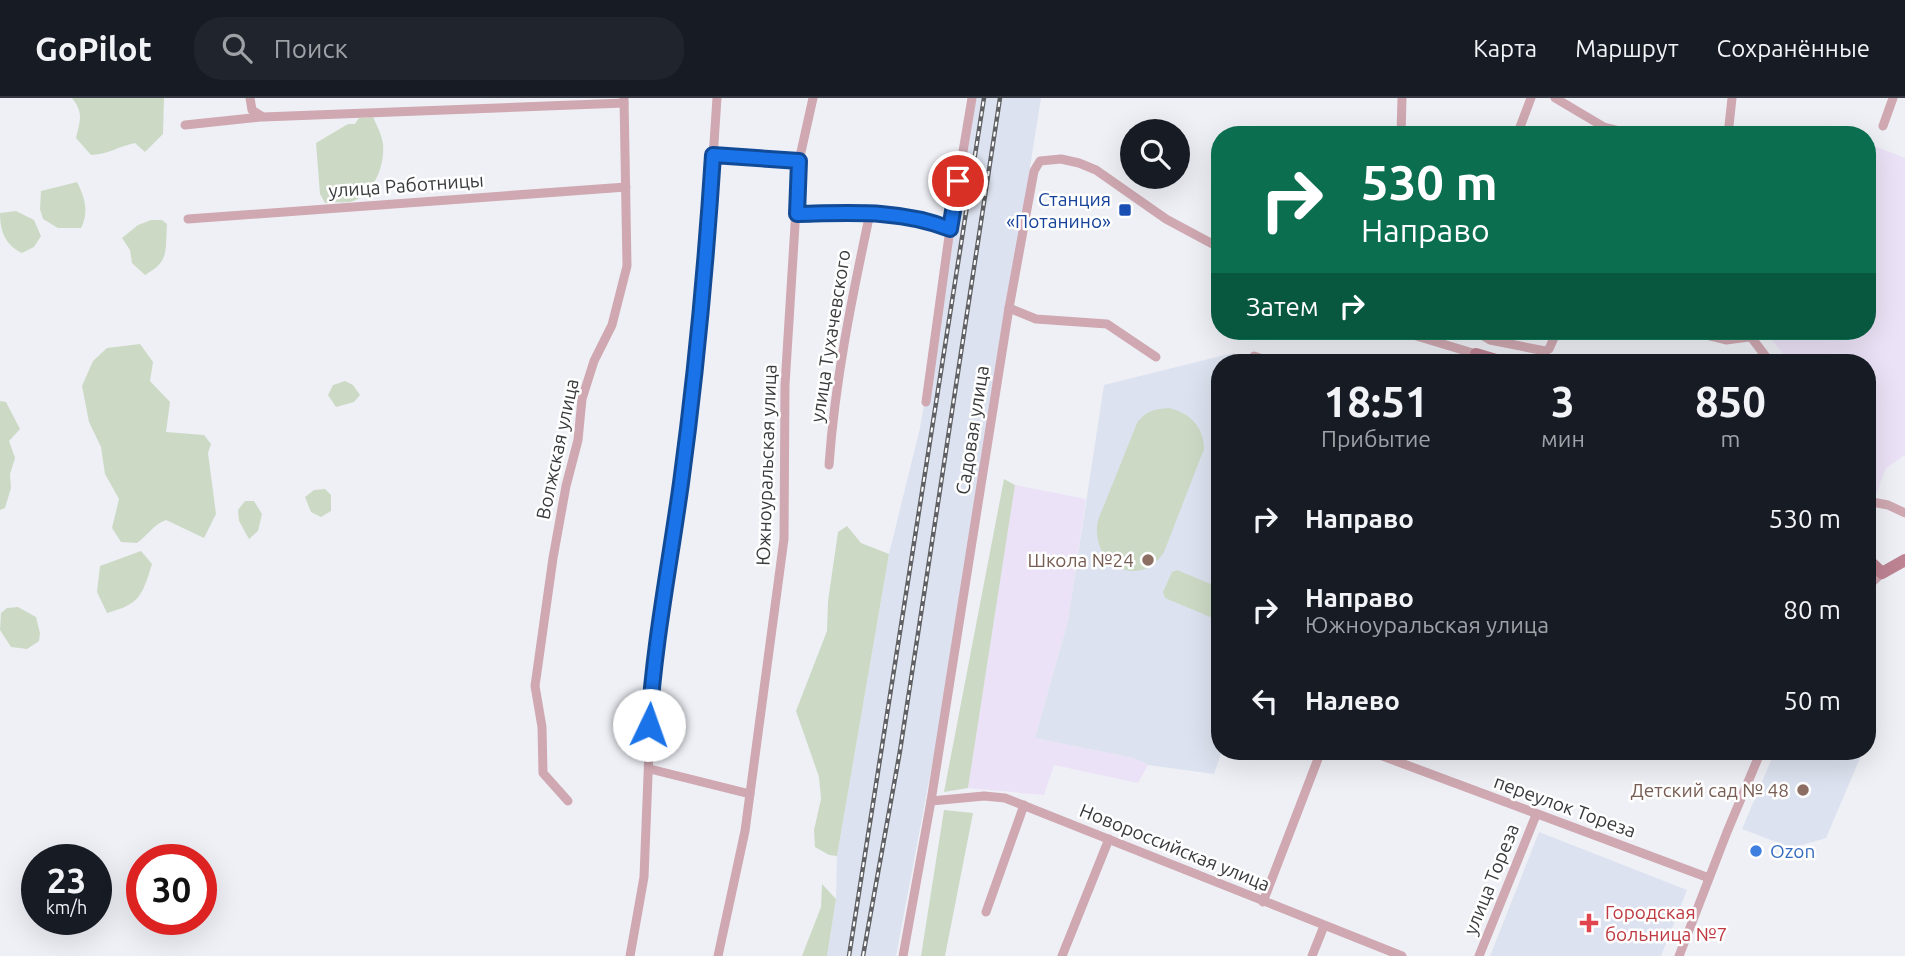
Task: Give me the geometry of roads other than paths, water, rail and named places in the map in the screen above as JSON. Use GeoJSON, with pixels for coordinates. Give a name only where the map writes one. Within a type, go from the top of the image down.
{"type":"FeatureCollection","features":[{"type":"Feature","properties":{"kind":"street"},"geometry":{"type":"LineString","coordinates":[[250,98],[253,110],[263,117]]}},
{"type":"Feature","properties":{"kind":"street"},"geometry":{"type":"LineString","coordinates":[[630,956],[644,877],[652,675],[681,484],[704,293],[717,98]]}},
{"type":"Feature","properties":{"kind":"street","name":"Южноуральская улица"},"geometry":{"type":"LineString","coordinates":[[719,956],[745,831],[784,539],[786,385],[799,161],[813,98]]}},
{"type":"Feature","properties":{"kind":"street"},"geometry":{"type":"LineString","coordinates":[[926,402],[950,229],[972,98]]}},
{"type":"Feature","properties":{"kind":"street"},"geometry":{"type":"LineString","coordinates":[[1401,126],[1402,98]]}},
{"type":"Feature","properties":{"kind":"street"},"geometry":{"type":"LineString","coordinates":[[1520,126],[1531,98]]}},
{"type":"Feature","properties":{"kind":"street"},"geometry":{"type":"LineString","coordinates":[[1555,98],[1602,126]]}},
{"type":"Feature","properties":{"kind":"street"},"geometry":{"type":"LineString","coordinates":[[1729,126],[1731,98]]}},
{"type":"Feature","properties":{"kind":"street"},"geometry":{"type":"LineString","coordinates":[[1883,126],[1894,98]]}},
{"type":"Feature","properties":{"kind":"street"},"geometry":{"type":"LineString","coordinates":[[185,125],[263,117],[624,100]]}},
{"type":"Feature","properties":{"kind":"street","name":"Волжская улица"},"geometry":{"type":"LineString","coordinates":[[568,801],[543,773],[542,727],[535,686],[566,486],[578,440],[582,399],[594,361],[612,326],[627,266],[624,100]]}},
{"type":"Feature","properties":{"kind":"street"},"geometry":{"type":"LineString","coordinates":[[713,155],[799,161]]}},
{"type":"Feature","properties":{"kind":"street","name":"Садовая улица"},"geometry":{"type":"LineString","coordinates":[[903,956],[931,802],[1009,308],[1031,181],[1040,160],[1061,159],[1096,170],[1167,219],[1211,243]]}},
{"type":"Feature","properties":{"kind":"street","name":"улица Работницы"},"geometry":{"type":"LineString","coordinates":[[188,219],[626,187]]}},
{"type":"Feature","properties":{"kind":"street"},"geometry":{"type":"LineString","coordinates":[[797,214],[870,213],[911,216],[950,229]]}},
{"type":"Feature","properties":{"kind":"street","name":"улица Тухачевского"},"geometry":{"type":"LineString","coordinates":[[829,465],[841,364],[870,213]]}},
{"type":"Feature","properties":{"kind":"street"},"geometry":{"type":"LineString","coordinates":[[1009,308],[1036,319],[1107,324],[1156,357]]}},
{"type":"Feature","properties":{"kind":"street"},"geometry":{"type":"LineString","coordinates":[[1425,340],[1463,354]]}},
{"type":"Feature","properties":{"kind":"street"},"geometry":{"type":"LineString","coordinates":[[1490,340],[1545,351],[1553,340]]}},
{"type":"Feature","properties":{"kind":"street"},"geometry":{"type":"LineString","coordinates":[[1753,340],[1764,354]]}},
{"type":"Feature","properties":{"kind":"street"},"geometry":{"type":"LineString","coordinates":[[1876,503],[1905,513]]}},
{"type":"Feature","properties":{"kind":"street"},"geometry":{"type":"LineString","coordinates":[[1876,579],[1882,573],[1903,565]]}},
{"type":"Feature","properties":{"kind":"street"},"geometry":{"type":"LineString","coordinates":[[1876,567],[1882,573]]}},
{"type":"Feature","properties":{"kind":"street"},"geometry":{"type":"LineString","coordinates":[[1263,902],[1318,760]]}},
{"type":"Feature","properties":{"kind":"street","name":"переулок Тореза"},"geometry":{"type":"LineString","coordinates":[[1392,760],[1709,878]]}},
{"type":"Feature","properties":{"kind":"street"},"geometry":{"type":"LineString","coordinates":[[1679,956],[1757,760]]}},
{"type":"Feature","properties":{"kind":"street"},"geometry":{"type":"LineString","coordinates":[[650,769],[750,794]]}},
{"type":"Feature","properties":{"kind":"street","name":"Новороссийская улица"},"geometry":{"type":"LineString","coordinates":[[931,802],[984,796],[1004,798],[1402,956]]}},
{"type":"Feature","properties":{"kind":"street"},"geometry":{"type":"LineString","coordinates":[[986,912],[1024,805]]}},
{"type":"Feature","properties":{"kind":"street","name":"улица Тореза"},"geometry":{"type":"LineString","coordinates":[[1479,956],[1536,815]]}},
{"type":"Feature","properties":{"kind":"street"},"geometry":{"type":"LineString","coordinates":[[1062,956],[1109,839]]}},
{"type":"Feature","properties":{"kind":"street"},"geometry":{"type":"LineString","coordinates":[[1311,956],[1324,926]]}},
{"type":"Feature","properties":{"kind":"railway"},"geometry":{"type":"LineString","coordinates":[[849,956],[984,98]]}},
{"type":"Feature","properties":{"kind":"railway"},"geometry":{"type":"LineString","coordinates":[[863,956],[900,751],[1000,98]]}},
{"type":"Feature","properties":{"kind":"place","name":"Станция «Потанино»"},"geometry":{"type":"Point","coordinates":[1125,210]}},
{"type":"Feature","properties":{"kind":"place","name":"Школа №24"},"geometry":{"type":"Point","coordinates":[1148,560]}},
{"type":"Feature","properties":{"kind":"place","name":"Детский сад № 48"},"geometry":{"type":"Point","coordinates":[1803,790]}},
{"type":"Feature","properties":{"kind":"place","name":"Ozon"},"geometry":{"type":"Point","coordinates":[1756,851]}},
{"type":"Feature","properties":{"kind":"place","name":"Городская больница №7"},"geometry":{"type":"Point","coordinates":[1589,923]}}]}
